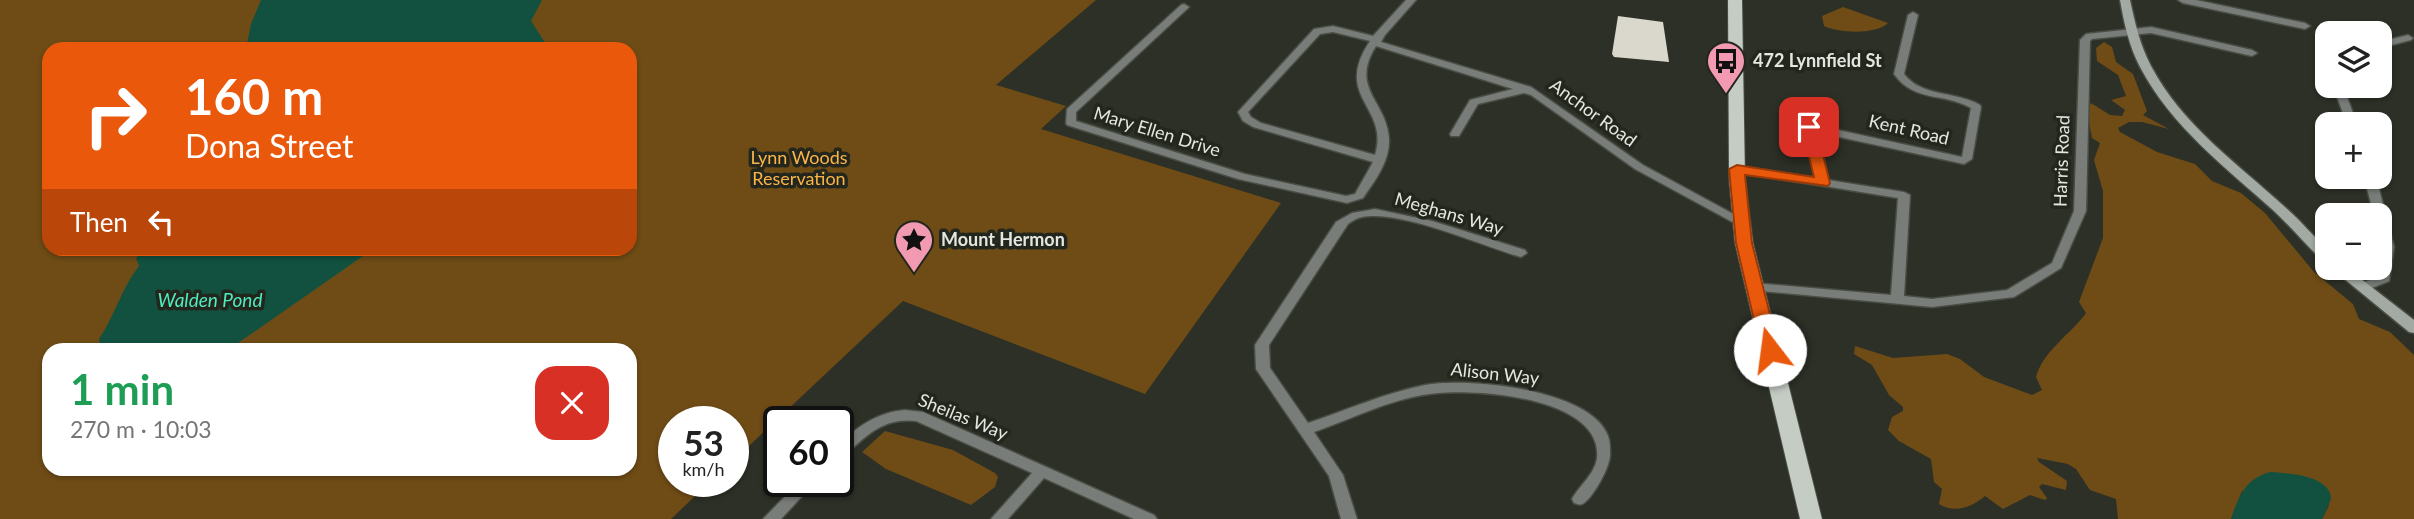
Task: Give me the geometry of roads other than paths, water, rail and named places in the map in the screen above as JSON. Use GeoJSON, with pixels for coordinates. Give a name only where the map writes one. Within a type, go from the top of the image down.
{"type":"FeatureCollection","features":[{"type":"Feature","properties":{"kind":"main road"},"geometry":{"type":"LineString","coordinates":[[1735,0],[1737,169],[1742,222],[1754,287],[1811,519]]}},
{"type":"Feature","properties":{"kind":"street"},"geometry":{"type":"LineString","coordinates":[[1380,160],[1386,142],[1383,126],[1360,77],[1363,63],[1376,41],[1411,0]]}},
{"type":"Feature","properties":{"kind":"street"},"geometry":{"type":"LineString","coordinates":[[2125,0],[2130,30],[2162,96],[2182,122],[2277,206],[2315,245]]}},
{"type":"Feature","properties":{"kind":"street"},"geometry":{"type":"LineString","coordinates":[[2183,0],[2305,26]]}},
{"type":"Feature","properties":{"kind":"street","name":"Mary Ellen Drive"},"geometry":{"type":"LineString","coordinates":[[1184,7],[1071,111],[1070,121],[1254,180],[1288,185],[1342,200],[1359,196],[1380,160]]}},
{"type":"Feature","properties":{"kind":"street","name":"Kent Road"},"geometry":{"type":"LineString","coordinates":[[1809,127],[1964,161],[1968,157],[1976,107],[1967,101],[1910,87],[1899,74],[1913,15]]}},
{"type":"Feature","properties":{"kind":"street","name":"Anchor Road"},"geometry":{"type":"LineString","coordinates":[[1380,160],[1253,123],[1243,111],[1317,31],[1333,29],[1527,89],[1544,98],[1639,167],[1742,222]]}},
{"type":"Feature","properties":{"kind":"street"},"geometry":{"type":"LineString","coordinates":[[2130,30],[2151,30],[2252,53]]}},
{"type":"Feature","properties":{"kind":"street","name":"Harris Road"},"geometry":{"type":"LineString","coordinates":[[1754,287],[1932,303],[2010,294],[2057,265],[2080,211],[2085,40],[2094,34],[2130,30]]}},
{"type":"Feature","properties":{"kind":"street"},"geometry":{"type":"LineString","coordinates":[[2392,42],[2408,38]]}},
{"type":"Feature","properties":{"kind":"street"},"geometry":{"type":"LineString","coordinates":[[1455,134],[1474,102],[1527,89]]}},
{"type":"Feature","properties":{"kind":"street"},"geometry":{"type":"LineString","coordinates":[[1811,106],[1809,127],[1823,183]]}},
{"type":"Feature","properties":{"kind":"street"},"geometry":{"type":"LineString","coordinates":[[1737,169],[1904,195],[1898,300]]}},
{"type":"Feature","properties":{"kind":"street"},"geometry":{"type":"LineString","coordinates":[[2362,288],[2385,278],[2388,247],[2373,189]]}},
{"type":"Feature","properties":{"kind":"street","name":"Meghans Way"},"geometry":{"type":"LineString","coordinates":[[1307,429],[1266,376],[1261,363],[1261,350],[1340,225],[1349,218],[1366,213],[1399,217],[1521,253]]}},
{"type":"Feature","properties":{"kind":"street"},"geometry":{"type":"LineString","coordinates":[[2352,280],[2414,328]]}},
{"type":"Feature","properties":{"kind":"street","name":"Alison Way"},"geometry":{"type":"LineString","coordinates":[[1307,429],[1432,389],[1472,389],[1554,400],[1583,415],[1597,431],[1604,446],[1602,465],[1580,499]]}},
{"type":"Feature","properties":{"kind":"street","name":"Sheilas Way"},"geometry":{"type":"LineString","coordinates":[[854,439],[874,422],[889,416],[911,415],[1149,519]]}},
{"type":"Feature","properties":{"kind":"street"},"geometry":{"type":"LineString","coordinates":[[1307,429],[1336,475],[1347,503],[1349,519]]}},
{"type":"Feature","properties":{"kind":"street"},"geometry":{"type":"LineString","coordinates":[[999,519],[1042,471]]}},
{"type":"Feature","properties":{"kind":"street"},"geometry":{"type":"LineString","coordinates":[[771,519],[793,497]]}},
{"type":"Feature","properties":{"kind":"water"},"geometry":{"type":"Polygon","coordinates":[[[261,0],[542,0],[531,21],[544,42],[247,42],[251,24],[261,0]]]}},
{"type":"Feature","properties":{"kind":"water","name":"Walden Pond"},"geometry":{"type":"Polygon","coordinates":[[[363,256],[238,343],[100,343],[99,339],[127,284],[139,266],[136,258],[363,256]]]}},
{"type":"Feature","properties":{"kind":"water"},"geometry":{"type":"Polygon","coordinates":[[[2270,472],[2307,477],[2324,485],[2331,499],[2322,519],[2231,519],[2244,490],[2254,479],[2270,472]]]}},
{"type":"Feature","properties":{"kind":"place","name":"472 Lynnfield St"},"geometry":{"type":"Point","coordinates":[1726,95]}},
{"type":"Feature","properties":{"kind":"place","name":"Mount Hermon"},"geometry":{"type":"Point","coordinates":[914,274]}},
{"type":"Feature","properties":{"kind":"park label","name":"Lynn Woods Reservation"},"geometry":{"type":"Point","coordinates":[799,168]}}]}
